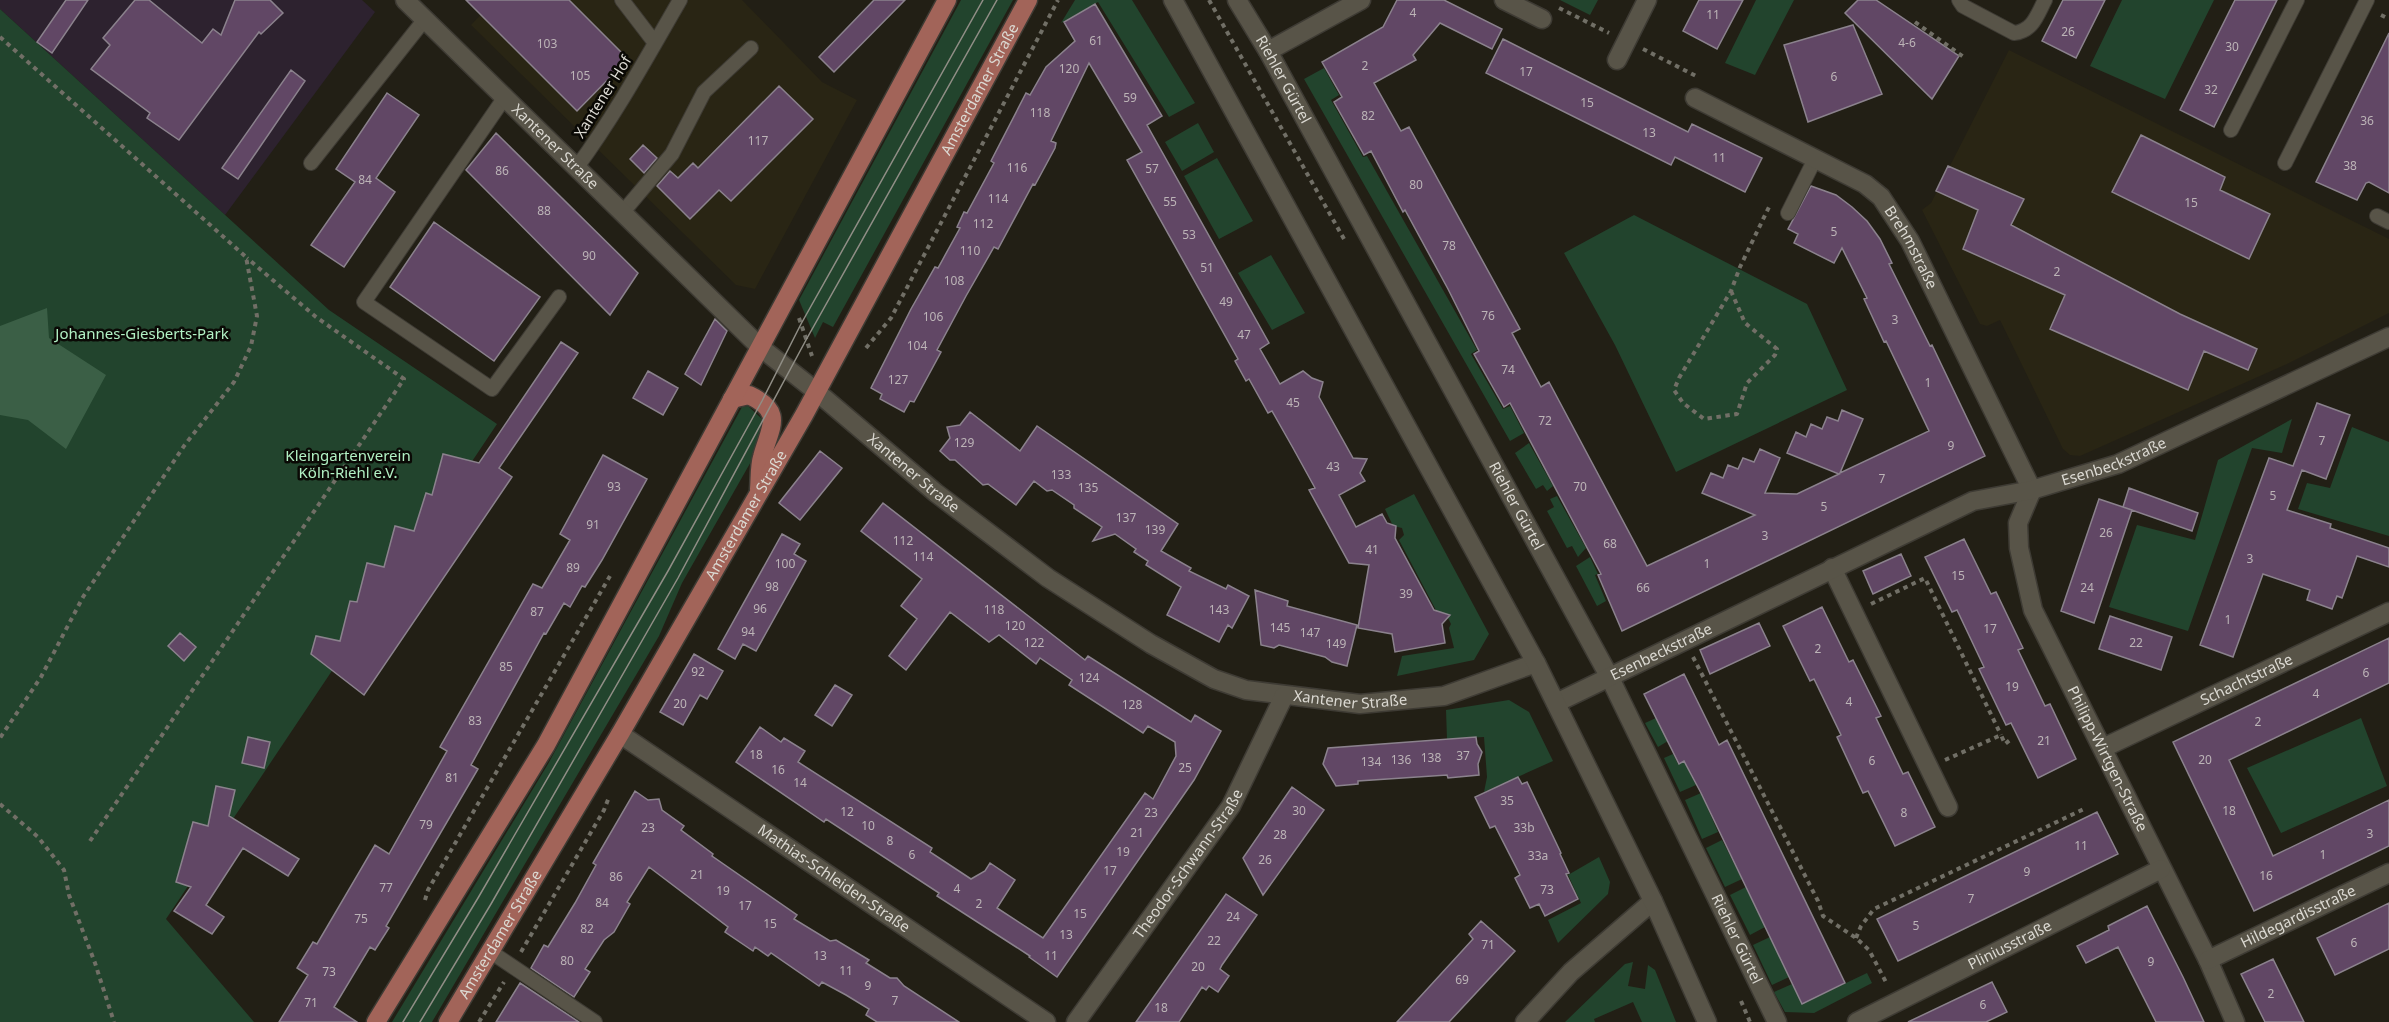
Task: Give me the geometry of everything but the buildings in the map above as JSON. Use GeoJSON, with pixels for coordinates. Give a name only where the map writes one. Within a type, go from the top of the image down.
{"type":"FeatureCollection","features":[{"type":"Feature","properties":{"kind":"main road"},"geometry":{"type":"LineString","coordinates":[[376,1022],[546,745],[947,0]]}},
{"type":"Feature","properties":{"kind":"main road","name":"Amsterdamer Straße"},"geometry":{"type":"LineString","coordinates":[[448,1022],[620,734],[817,392],[1028,0]]}},
{"type":"Feature","properties":{"kind":"main road"},"geometry":{"type":"LineString","coordinates":[[732,399],[749,395],[762,401],[769,409],[774,423],[761,458],[758,494]]}},
{"type":"Feature","properties":{"kind":"street","name":"Xantener Straße"},"geometry":{"type":"LineString","coordinates":[[405,0],[760,347],[936,493],[1048,578],[1151,644],[1214,679],[1246,690],[1360,704],[1444,696],[1536,663]]}},
{"type":"Feature","properties":{"kind":"street"},"geometry":{"type":"LineString","coordinates":[[1173,0],[1536,663],[1653,901],[1707,1022]]}},
{"type":"Feature","properties":{"kind":"street","name":"Riehler Gürtel"},"geometry":{"type":"LineString","coordinates":[[1237,0],[1268,51],[1609,676],[1777,1022]]}},
{"type":"Feature","properties":{"kind":"street"},"geometry":{"type":"LineString","coordinates":[[1268,51],[1361,0]]}},
{"type":"Feature","properties":{"kind":"street"},"geometry":{"type":"LineString","coordinates":[[1504,0],[1542,19]]}},
{"type":"Feature","properties":{"kind":"street"},"geometry":{"type":"LineString","coordinates":[[1617,60],[1647,0]]}},
{"type":"Feature","properties":{"kind":"street","name":"Brehmstraße"},"geometry":{"type":"LineString","coordinates":[[1695,98],[1865,184],[1881,197],[1910,241],[2032,490]]}},
{"type":"Feature","properties":{"kind":"street","name":"Esenbeckstraße"},"geometry":{"type":"LineString","coordinates":[[1556,703],[1973,501],[2032,490],[2118,464],[2389,337]]}},
{"type":"Feature","properties":{"kind":"street","name":"Philipp-Wirtgen-Straße"},"geometry":{"type":"LineString","coordinates":[[2032,490],[2018,523],[2018,531],[2019,548],[2033,610],[2208,960],[2235,1022]]}},
{"type":"Feature","properties":{"kind":"street"},"geometry":{"type":"LineString","coordinates":[[1832,568],[1948,807]]}},
{"type":"Feature","properties":{"kind":"street","name":"Schachtstraße"},"geometry":{"type":"LineString","coordinates":[[2103,748],[2389,612]]}},
{"type":"Feature","properties":{"kind":"street","name":"Theodor-Schwann-Straße"},"geometry":{"type":"LineString","coordinates":[[1076,1022],[1231,806],[1284,696]]}},
{"type":"Feature","properties":{"kind":"street","name":"Mathias-Schleiden-Straße"},"geometry":{"type":"LineString","coordinates":[[620,734],[1046,1022]]}},
{"type":"Feature","properties":{"kind":"street","name":"Pliniusstraße"},"geometry":{"type":"LineString","coordinates":[[1857,1022],[2161,869]]}},
{"type":"Feature","properties":{"kind":"street","name":"Hildegardisstraße"},"geometry":{"type":"LineString","coordinates":[[2208,960],[2389,873]]}},
{"type":"Feature","properties":{"kind":"street"},"geometry":{"type":"LineString","coordinates":[[1525,1022],[1571,972],[1653,901]]}},
{"type":"Feature","properties":{"kind":"lane"},"geometry":{"type":"LineString","coordinates":[[622,0],[655,43]]}},
{"type":"Feature","properties":{"kind":"lane","name":"Xantener Hof"},"geometry":{"type":"LineString","coordinates":[[577,167],[605,127],[680,0]]}},
{"type":"Feature","properties":{"kind":"lane"},"geometry":{"type":"LineString","coordinates":[[1959,0],[1963,6],[2014,33],[2031,27],[2045,0]]}},
{"type":"Feature","properties":{"kind":"lane"},"geometry":{"type":"LineString","coordinates":[[2231,130],[2297,0]]}},
{"type":"Feature","properties":{"kind":"lane"},"geometry":{"type":"LineString","coordinates":[[2285,163],[2367,0]]}},
{"type":"Feature","properties":{"kind":"lane"},"geometry":{"type":"LineString","coordinates":[[311,163],[424,19]]}},
{"type":"Feature","properties":{"kind":"lane"},"geometry":{"type":"LineString","coordinates":[[623,212],[672,154],[704,92],[751,48]]}},
{"type":"Feature","properties":{"kind":"lane"},"geometry":{"type":"LineString","coordinates":[[505,97],[364,302],[492,389],[559,297]]}},
{"type":"Feature","properties":{"kind":"lane"},"geometry":{"type":"LineString","coordinates":[[1788,213],[1815,159]]}},
{"type":"Feature","properties":{"kind":"lane"},"geometry":{"type":"LineString","coordinates":[[491,952],[595,1022]]}},
{"type":"Feature","properties":{"kind":"path"},"geometry":{"type":"LineString","coordinates":[[1209,0],[1349,249]]}},
{"type":"Feature","properties":{"kind":"path"},"geometry":{"type":"LineString","coordinates":[[1916,22],[1965,58]]}},
{"type":"Feature","properties":{"kind":"path"},"geometry":{"type":"LineString","coordinates":[[0,37],[316,317],[404,379],[90,841]]}},
{"type":"Feature","properties":{"kind":"path"},"geometry":{"type":"LineString","coordinates":[[1731,291],[1745,322],[1777,349],[1775,355],[1747,383],[1737,414],[1704,419],[1683,403],[1674,390],[1731,291],[1771,203]]}},
{"type":"Feature","properties":{"kind":"path"},"geometry":{"type":"LineString","coordinates":[[0,738],[40,677],[83,597],[184,446],[221,400],[242,368],[251,346],[257,316],[246,257]]}},
{"type":"Feature","properties":{"kind":"path"},"geometry":{"type":"LineString","coordinates":[[792,319],[796,311],[812,356],[816,348]]}},
{"type":"Feature","properties":{"kind":"path"},"geometry":{"type":"LineString","coordinates":[[1853,612],[1925,578],[2005,744],[2010,741]]}},
{"type":"Feature","properties":{"kind":"path"},"geometry":{"type":"LineString","coordinates":[[1698,667],[1818,901],[1822,916],[1856,938],[1869,950],[1880,967]]}},
{"type":"Feature","properties":{"kind":"path"},"geometry":{"type":"LineString","coordinates":[[1928,768],[2001,735]]}},
{"type":"Feature","properties":{"kind":"path"},"geometry":{"type":"LineString","coordinates":[[479,1022],[604,810],[612,788]]}},
{"type":"Feature","properties":{"kind":"path"},"geometry":{"type":"LineString","coordinates":[[0,804],[38,837],[64,870],[69,895],[114,1022]]}},
{"type":"Feature","properties":{"kind":"path"},"geometry":{"type":"LineString","coordinates":[[1856,938],[1861,926],[1874,909],[2086,808]]}},
{"type":"Feature","properties":{"kind":"path"},"geometry":{"type":"LineString","coordinates":[[1736,990],[1750,1022]]}},
{"type":"Feature","properties":{"kind":"shaded area"},"geometry":{"type":"Polygon","coordinates":[[[0,0],[362,0],[375,12],[225,215],[0,9],[0,0]]]}},
{"type":"Feature","properties":{"kind":"shaded area"},"geometry":{"type":"Polygon","coordinates":[[[495,0],[742,0],[822,82],[857,100],[755,289],[736,285],[471,25],[495,0]]]}},
{"type":"Feature","properties":{"kind":"shaded area"},"geometry":{"type":"Polygon","coordinates":[[[2009,50],[2389,239],[2389,313],[2287,364],[2080,456],[2070,455],[2063,449],[2000,320],[1987,326],[1980,324],[1922,210],[1931,203],[2009,50]]]}},
{"type":"Feature","properties":{"kind":"green space"},"geometry":{"type":"Polygon","coordinates":[[[961,0],[1013,0],[833,327],[823,322],[815,338],[799,300],[961,0]]]}},
{"type":"Feature","properties":{"kind":"green space"},"geometry":{"type":"Polygon","coordinates":[[[1075,0],[1132,0],[1195,103],[1169,117],[1098,2],[1061,23],[1075,0]]]}},
{"type":"Feature","properties":{"kind":"green space"},"geometry":{"type":"Polygon","coordinates":[[[1560,0],[1598,0],[1590,15],[1560,0]]]}},
{"type":"Feature","properties":{"kind":"green space"},"geometry":{"type":"Polygon","coordinates":[[[1756,0],[1794,0],[1755,75],[1725,63],[1756,0]]]}},
{"type":"Feature","properties":{"kind":"green space"},"geometry":{"type":"Polygon","coordinates":[[[2122,0],[2214,0],[2165,99],[2090,66],[2122,0]]]}},
{"type":"Feature","properties":{"kind":"green space"},"geometry":{"type":"Polygon","coordinates":[[[0,9],[329,310],[497,424],[166,919],[254,1022],[0,1022],[0,9]]]}},
{"type":"Feature","properties":{"kind":"green space"},"geometry":{"type":"Polygon","coordinates":[[[1324,68],[1339,95],[1331,100],[1363,157],[1367,156],[1477,350],[1471,354],[1503,409],[1510,406],[1524,433],[1510,441],[1304,79],[1324,68]]]}},
{"type":"Feature","properties":{"kind":"green space"},"geometry":{"type":"Polygon","coordinates":[[[1198,123],[1214,152],[1182,171],[1165,142],[1198,123]]]}},
{"type":"Feature","properties":{"kind":"green space"},"geometry":{"type":"Polygon","coordinates":[[[1217,158],[1253,221],[1219,239],[1184,176],[1217,158]]]}},
{"type":"Feature","properties":{"kind":"green space"},"geometry":{"type":"Polygon","coordinates":[[[1634,215],[1807,304],[1847,390],[1676,472],[1615,345],[1564,253],[1634,215]]]}},
{"type":"Feature","properties":{"kind":"green space"},"geometry":{"type":"Polygon","coordinates":[[[1271,255],[1305,313],[1272,330],[1238,273],[1271,255]]]}},
{"type":"Feature","properties":{"kind":"green space"},"geometry":{"type":"Polygon","coordinates":[[[47,308],[49,338],[106,375],[66,449],[28,420],[0,415],[0,326],[47,308]]]}},
{"type":"Feature","properties":{"kind":"green space"},"geometry":{"type":"Polygon","coordinates":[[[748,406],[762,419],[765,437],[682,583],[659,636],[432,1022],[392,1022],[548,764],[742,407],[748,406]]]}},
{"type":"Feature","properties":{"kind":"green space"},"geometry":{"type":"Polygon","coordinates":[[[2292,419],[2282,453],[2252,448],[2188,631],[2109,607],[2137,525],[2195,540],[2218,460],[2292,419]]]}},
{"type":"Feature","properties":{"kind":"green space"},"geometry":{"type":"Polygon","coordinates":[[[2352,427],[2389,442],[2389,536],[2298,509],[2307,483],[2330,488],[2352,427]]]}},
{"type":"Feature","properties":{"kind":"green space"},"geometry":{"type":"Polygon","coordinates":[[[1529,443],[1553,486],[1547,491],[1543,485],[1536,489],[1515,453],[1529,443]]]}},
{"type":"Feature","properties":{"kind":"green space"},"geometry":{"type":"Polygon","coordinates":[[[1414,494],[1489,634],[1474,660],[1397,676],[1402,656],[1454,648],[1449,628],[1451,624],[1447,616],[1438,614],[1399,540],[1404,535],[1402,528],[1393,526],[1385,509],[1414,494]]]}},
{"type":"Feature","properties":{"kind":"green space"},"geometry":{"type":"Polygon","coordinates":[[[1557,496],[1586,548],[1578,557],[1572,546],[1567,548],[1547,511],[1554,507],[1550,499],[1557,496]]]}},
{"type":"Feature","properties":{"kind":"green space"},"geometry":{"type":"Polygon","coordinates":[[[1590,557],[1606,601],[1597,606],[1576,566],[1590,557]]]}},
{"type":"Feature","properties":{"kind":"green space"},"geometry":{"type":"Polygon","coordinates":[[[1509,700],[1529,712],[1553,761],[1484,792],[1487,777],[1484,737],[1447,739],[1446,710],[1509,700]]]}},
{"type":"Feature","properties":{"kind":"green space"},"geometry":{"type":"Polygon","coordinates":[[[1656,718],[1668,741],[1658,747],[1645,723],[1656,718]]]}},
{"type":"Feature","properties":{"kind":"green space"},"geometry":{"type":"Polygon","coordinates":[[[2361,718],[2387,786],[2281,833],[2247,768],[2361,718]]]}},
{"type":"Feature","properties":{"kind":"green space"},"geometry":{"type":"Polygon","coordinates":[[[1673,754],[1678,764],[1684,761],[1696,785],[1680,792],[1664,758],[1673,754]]]}},
{"type":"Feature","properties":{"kind":"green space"},"geometry":{"type":"Polygon","coordinates":[[[1701,793],[1718,832],[1702,839],[1685,800],[1701,793]]]}},
{"type":"Feature","properties":{"kind":"green space"},"geometry":{"type":"Polygon","coordinates":[[[1722,840],[1742,879],[1725,887],[1706,848],[1722,840]]]}},
{"type":"Feature","properties":{"kind":"green space"},"geometry":{"type":"Polygon","coordinates":[[[1599,857],[1610,882],[1608,894],[1558,943],[1548,920],[1581,903],[1568,875],[1599,857]]]}},
{"type":"Feature","properties":{"kind":"green space"},"geometry":{"type":"Polygon","coordinates":[[[1746,887],[1765,927],[1750,935],[1730,895],[1746,887]]]}},
{"type":"Feature","properties":{"kind":"green space"},"geometry":{"type":"Polygon","coordinates":[[[1770,937],[1789,977],[1772,985],[1753,945],[1770,937]]]}},
{"type":"Feature","properties":{"kind":"green space"},"geometry":{"type":"Polygon","coordinates":[[[1633,962],[1628,986],[1645,989],[1648,965],[1655,970],[1676,1022],[1642,1022],[1633,1002],[1594,1019],[1595,1022],[1565,1022],[1625,964],[1633,962]]]}},
{"type":"Feature","properties":{"kind":"green space"},"geometry":{"type":"Polygon","coordinates":[[[1867,973],[1872,983],[1814,1013],[1785,1012],[1774,992],[1792,984],[1802,1004],[1867,973]]]}},
{"type":"Feature","properties":{"kind":"tram line"},"geometry":{"type":"LineString","coordinates":[[403,1022],[478,898],[668,571],[762,401],[801,324],[983,0]]}},
{"type":"Feature","properties":{"kind":"tram line"},"geometry":{"type":"LineString","coordinates":[[420,1022],[491,904],[678,578],[806,340],[997,0]]}},
{"type":"Feature","properties":{"kind":"park label","name":"Johannes-Giesberts-Park"},"geometry":{"type":"Point","coordinates":[142,334]}},
{"type":"Feature","properties":{"kind":"park label","name":"Kleingartenverein Köln-Riehl e.V."},"geometry":{"type":"Point","coordinates":[348,464]}}]}
